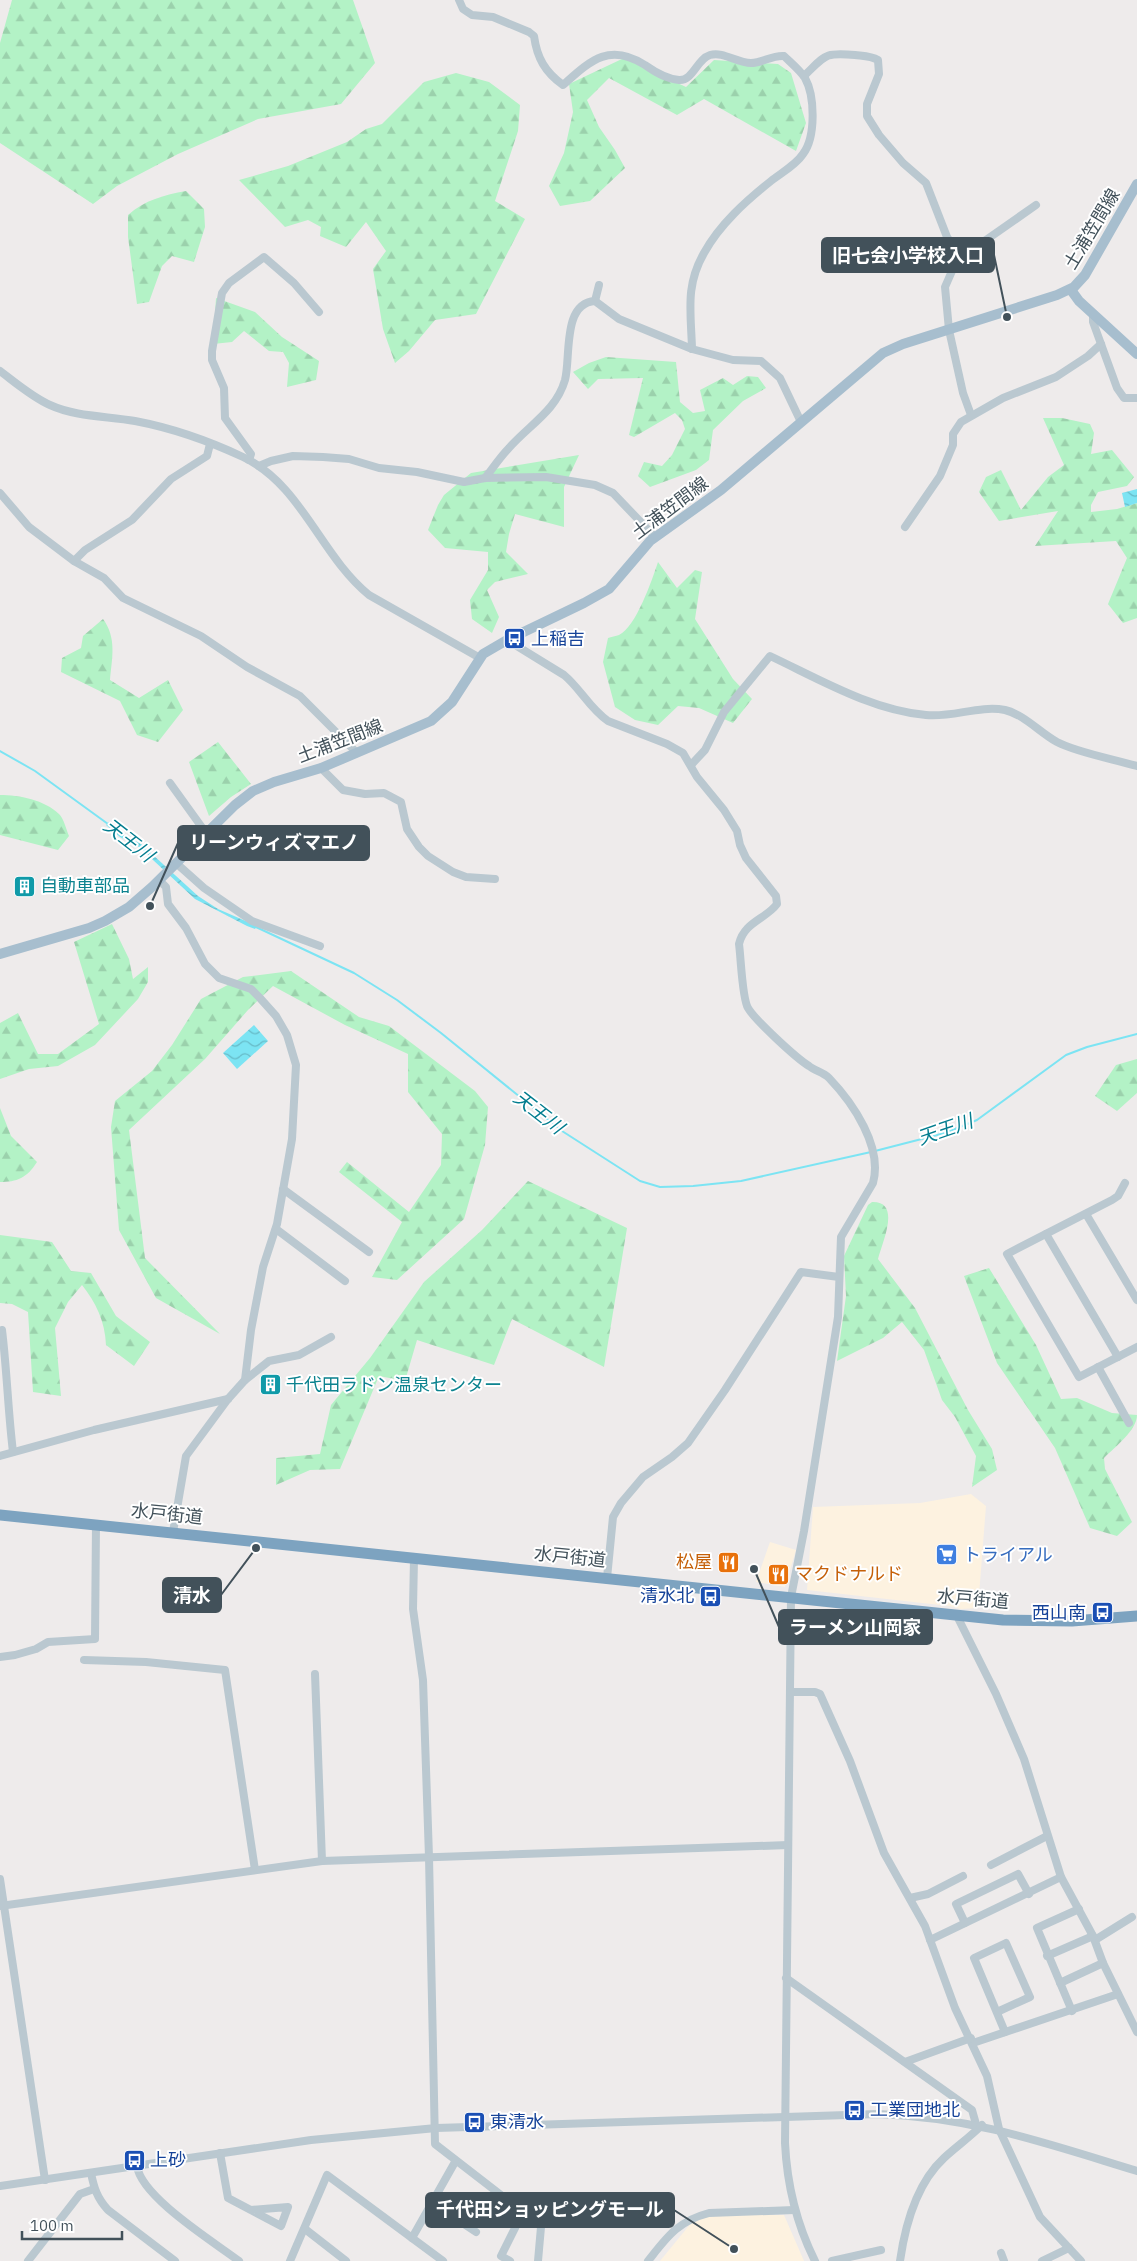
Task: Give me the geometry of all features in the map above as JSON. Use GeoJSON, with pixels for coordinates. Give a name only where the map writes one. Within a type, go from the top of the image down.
{"type":"FeatureCollection","features":[{"type":"Feature","properties":{"kind":"highway","name":"水戸街道"},"geometry":{"type":"LineString","coordinates":[[0,1515],[957,1616],[1003,1620],[1056,1621],[1137,1616]]}},
{"type":"Feature","properties":{"kind":"main road","name":"土浦笠間線"},"geometry":{"type":"LineString","coordinates":[[0,954],[67,935],[105,921],[136,902],[235,805],[253,791],[274,782],[321,768],[431,721],[455,698],[480,658],[507,640],[609,589],[637,554],[655,537],[721,490],[884,353],[903,344],[1070,290],[1079,283],[1089,269],[1137,184]]}},
{"type":"Feature","properties":{"kind":"main road"},"geometry":{"type":"LineString","coordinates":[[1070,290],[1093,315],[1137,354]]}},
{"type":"Feature","properties":{"kind":"street"},"geometry":{"type":"LineString","coordinates":[[459,0],[463,9],[472,15],[492,17],[529,32],[534,36],[536,52],[544,66],[563,85],[587,65],[604,55],[616,53],[633,57],[661,75],[680,80],[687,79],[702,58],[712,54],[752,63],[784,56],[804,76],[810,90],[812,129],[810,143],[803,156],[754,194],[715,234],[703,253],[694,272],[690,289],[692,349]]}},
{"type":"Feature","properties":{"kind":"street"},"geometry":{"type":"LineString","coordinates":[[804,76],[823,58],[832,53],[864,56],[878,60],[879,74],[867,104],[868,116],[879,135],[903,163],[926,183],[947,237],[959,255]]}},
{"type":"Feature","properties":{"kind":"street"},"geometry":{"type":"LineString","coordinates":[[971,414],[963,392],[949,330],[945,287],[959,255],[986,240],[1036,205]]}},
{"type":"Feature","properties":{"kind":"street"},"geometry":{"type":"LineString","coordinates":[[249,460],[251,454],[225,418],[224,388],[212,360],[222,293],[229,283],[264,257],[294,282],[319,312]]}},
{"type":"Feature","properties":{"kind":"street"},"geometry":{"type":"LineString","coordinates":[[595,301],[599,285]]}},
{"type":"Feature","properties":{"kind":"street"},"geometry":{"type":"LineString","coordinates":[[485,478],[509,447],[542,417],[556,399],[565,380],[572,321],[583,303],[595,301],[619,319],[692,349],[733,360],[761,361],[780,378],[801,422]]}},
{"type":"Feature","properties":{"kind":"street"},"geometry":{"type":"LineString","coordinates":[[1093,315],[1092,322],[1117,388],[1124,398],[1137,398]]}},
{"type":"Feature","properties":{"kind":"street"},"geometry":{"type":"LineString","coordinates":[[905,527],[940,476],[953,445],[955,428],[971,414],[1002,398],[1056,377],[1088,356],[1101,344]]}},
{"type":"Feature","properties":{"kind":"street"},"geometry":{"type":"LineString","coordinates":[[0,371],[31,394],[61,409],[161,426],[249,460],[271,476],[291,496],[342,568],[369,595],[480,658]]}},
{"type":"Feature","properties":{"kind":"street"},"geometry":{"type":"LineString","coordinates":[[74,561],[86,550],[132,520],[171,479],[207,456],[210,444]]}},
{"type":"Feature","properties":{"kind":"street"},"geometry":{"type":"LineString","coordinates":[[259,466],[293,456],[323,456],[349,459],[379,468],[417,472],[464,482],[485,478],[546,477],[594,485],[613,493],[655,537]]}},
{"type":"Feature","properties":{"kind":"street"},"geometry":{"type":"LineString","coordinates":[[0,494],[29,527],[74,561],[104,578],[123,598],[200,636],[248,667],[300,696],[357,753]]}},
{"type":"Feature","properties":{"kind":"street"},"geometry":{"type":"LineString","coordinates":[[507,640],[564,674],[600,715],[608,721],[676,748],[683,753],[697,777],[724,810],[737,831],[740,845],[746,858],[776,896],[777,904],[774,909],[748,927],[741,936],[739,944],[746,1006],[762,1025],[808,1066],[828,1076],[856,1113],[874,1149],[875,1174],[873,1183],[841,1238],[838,1317],[804,1532],[791,1597],[786,1978],[786,2168],[800,2230],[815,2261]]}},
{"type":"Feature","properties":{"kind":"street"},"geometry":{"type":"LineString","coordinates":[[691,765],[705,750],[724,712],[770,656],[850,694],[914,714],[942,715],[992,708],[1006,710],[1019,716],[1058,742],[1137,766]]}},
{"type":"Feature","properties":{"kind":"street"},"geometry":{"type":"LineString","coordinates":[[321,768],[343,790],[365,794],[384,793],[401,802],[407,829],[419,848],[440,865],[466,877],[495,879]]}},
{"type":"Feature","properties":{"kind":"street"},"geometry":{"type":"LineString","coordinates":[[170,784],[206,834]]}},
{"type":"Feature","properties":{"kind":"street"},"geometry":{"type":"LineString","coordinates":[[174,865],[252,921],[320,946]]}},
{"type":"Feature","properties":{"kind":"street"},"geometry":{"type":"LineString","coordinates":[[161,878],[166,887],[168,904],[186,928],[205,964],[226,982],[250,989],[276,1016],[287,1035],[293,1051],[296,1082],[292,1139],[276,1229],[263,1267],[251,1330],[246,1380]]}},
{"type":"Feature","properties":{"kind":"street"},"geometry":{"type":"LineString","coordinates":[[1125,1182],[1118,1196],[1008,1254],[1079,1377],[1137,1347]]}},
{"type":"Feature","properties":{"kind":"street"},"geometry":{"type":"LineString","coordinates":[[283,1189],[369,1252]]}},
{"type":"Feature","properties":{"kind":"street"},"geometry":{"type":"LineString","coordinates":[[1086,1214],[1137,1300]]}},
{"type":"Feature","properties":{"kind":"street"},"geometry":{"type":"LineString","coordinates":[[276,1229],[345,1281]]}},
{"type":"Feature","properties":{"kind":"street"},"geometry":{"type":"LineString","coordinates":[[1046,1234],[1118,1357]]}},
{"type":"Feature","properties":{"kind":"street"},"geometry":{"type":"LineString","coordinates":[[607,1578],[613,1517],[621,1504],[643,1477],[672,1458],[688,1443],[725,1390],[801,1272],[839,1278]]}},
{"type":"Feature","properties":{"kind":"street"},"geometry":{"type":"LineString","coordinates":[[2,1330],[7,1373],[7,1410],[13,1452]]}},
{"type":"Feature","properties":{"kind":"street"},"geometry":{"type":"LineString","coordinates":[[173,1532],[186,1456],[228,1399],[268,1361],[299,1355],[331,1337]]}},
{"type":"Feature","properties":{"kind":"street"},"geometry":{"type":"LineString","coordinates":[[1098,1367],[1130,1423]]}},
{"type":"Feature","properties":{"kind":"street"},"geometry":{"type":"LineString","coordinates":[[0,1456],[94,1430],[228,1399]]}},
{"type":"Feature","properties":{"kind":"street"},"geometry":{"type":"LineString","coordinates":[[0,1657],[36,1649],[48,1642],[95,1638],[96,1524]]}},
{"type":"Feature","properties":{"kind":"street"},"geometry":{"type":"LineString","coordinates":[[414,1558],[413,1609],[423,1680],[435,2144],[455,2162],[523,2212],[538,2220],[541,2227],[538,2261]]}},
{"type":"Feature","properties":{"kind":"street"},"geometry":{"type":"LineString","coordinates":[[957,1616],[996,1694],[1024,1759],[1047,1836],[1062,1877],[1094,1938],[1103,1963],[1137,2032]]}},
{"type":"Feature","properties":{"kind":"street"},"geometry":{"type":"LineString","coordinates":[[84,1660],[146,1662],[225,1670],[255,1870]]}},
{"type":"Feature","properties":{"kind":"street"},"geometry":{"type":"LineString","coordinates":[[315,1674],[322,1861]]}},
{"type":"Feature","properties":{"kind":"street"},"geometry":{"type":"LineString","coordinates":[[790,1692],[815,1692],[820,1694],[850,1761],[884,1853],[897,1879],[910,1898],[930,1940],[956,2008],[988,2076],[1000,2129],[1040,2216],[1081,2261]]}},
{"type":"Feature","properties":{"kind":"street"},"geometry":{"type":"LineString","coordinates":[[991,1865],[1047,1836]]}},
{"type":"Feature","properties":{"kind":"street"},"geometry":{"type":"LineString","coordinates":[[2,1906],[322,1861],[788,1844]]}},
{"type":"Feature","properties":{"kind":"street"},"geometry":{"type":"LineString","coordinates":[[965,1923],[956,1904],[1018,1874],[1029,1894]]}},
{"type":"Feature","properties":{"kind":"street"},"geometry":{"type":"LineString","coordinates":[[910,1898],[928,1894],[963,1876]]}},
{"type":"Feature","properties":{"kind":"street"},"geometry":{"type":"LineString","coordinates":[[930,1940],[1062,1877]]}},
{"type":"Feature","properties":{"kind":"street"},"geometry":{"type":"LineString","coordinates":[[0,1879],[2,1906],[45,2180]]}},
{"type":"Feature","properties":{"kind":"street"},"geometry":{"type":"LineString","coordinates":[[1072,2011],[1047,1956],[1037,1928],[1079,1909]]}},
{"type":"Feature","properties":{"kind":"street"},"geometry":{"type":"LineString","coordinates":[[1047,1956],[1094,1938],[1132,1918]]}},
{"type":"Feature","properties":{"kind":"street"},"geometry":{"type":"LineString","coordinates":[[997,2012],[1030,1997],[1006,1943],[974,1958],[1005,2032]]}},
{"type":"Feature","properties":{"kind":"street"},"geometry":{"type":"LineString","coordinates":[[1060,1984],[1103,1963]]}},
{"type":"Feature","properties":{"kind":"street"},"geometry":{"type":"LineString","coordinates":[[786,1978],[972,2110],[979,2125]]}},
{"type":"Feature","properties":{"kind":"street"},"geometry":{"type":"LineString","coordinates":[[905,2062],[1072,2011],[1118,1994]]}},
{"type":"Feature","properties":{"kind":"street"},"geometry":{"type":"LineString","coordinates":[[0,2186],[370,2133],[436,2128],[878,2114],[911,2115],[1000,2129],[1137,2172]]}},
{"type":"Feature","properties":{"kind":"street"},"geometry":{"type":"LineString","coordinates":[[900,2261],[909,2223],[930,2174],[942,2159],[979,2125]]}},
{"type":"Feature","properties":{"kind":"street"},"geometry":{"type":"LineString","coordinates":[[220,2153],[228,2198],[251,2210]]}},
{"type":"Feature","properties":{"kind":"street"},"geometry":{"type":"LineString","coordinates":[[412,2238],[455,2162]]}},
{"type":"Feature","properties":{"kind":"street"},"geometry":{"type":"LineString","coordinates":[[137,2166],[138,2174],[156,2199],[240,2261]]}},
{"type":"Feature","properties":{"kind":"street"},"geometry":{"type":"LineString","coordinates":[[91,2173],[94,2189],[99,2200],[108,2210],[175,2261]]}},
{"type":"Feature","properties":{"kind":"street"},"geometry":{"type":"LineString","coordinates":[[290,2261],[327,2175],[443,2261]]}},
{"type":"Feature","properties":{"kind":"street"},"geometry":{"type":"LineString","coordinates":[[28,2261],[80,2194],[94,2189]]}},
{"type":"Feature","properties":{"kind":"street"},"geometry":{"type":"LineString","coordinates":[[432,2203],[476,2232]]}},
{"type":"Feature","properties":{"kind":"street"},"geometry":{"type":"LineString","coordinates":[[648,2261],[677,2227],[698,2216],[709,2213],[794,2210]]}},
{"type":"Feature","properties":{"kind":"street"},"geometry":{"type":"LineString","coordinates":[[510,2261],[501,2256],[523,2212]]}},
{"type":"Feature","properties":{"kind":"street"},"geometry":{"type":"LineString","coordinates":[[305,2229],[346,2261]]}},
{"type":"Feature","properties":{"kind":"street"},"geometry":{"type":"LineString","coordinates":[[1042,2261],[1069,2248]]}},
{"type":"Feature","properties":{"kind":"street"},"geometry":{"type":"LineString","coordinates":[[832,2261],[881,2250]]}},
{"type":"Feature","properties":{"kind":"shaded area"},"geometry":{"type":"Polygon","coordinates":[[[971,1494],[986,1506],[978,1608],[961,1609],[949,1606],[807,1590],[813,1507],[920,1503],[971,1494]]]}},
{"type":"Feature","properties":{"kind":"shaded area"},"geometry":{"type":"Polygon","coordinates":[[[770,1542],[796,1550],[785,1587],[756,1582],[770,1542]]]}},
{"type":"Feature","properties":{"kind":"shaded area"},"geometry":{"type":"Polygon","coordinates":[[[713,2215],[784,2215],[804,2261],[660,2261],[692,2222],[713,2215]]]}},
{"type":"Feature","properties":{"kind":"green space"},"geometry":{"type":"Polygon","coordinates":[[[12,0],[353,0],[375,63],[341,104],[258,119],[178,154],[117,186],[93,204],[0,143],[0,43],[12,0]]]}},
{"type":"Feature","properties":{"kind":"green space"},"geometry":{"type":"Polygon","coordinates":[[[624,58],[686,87],[714,60],[778,64],[791,73],[806,123],[796,151],[704,99],[677,115],[609,78],[587,100],[599,127],[625,168],[590,201],[560,206],[549,186],[564,153],[573,112],[569,84],[624,58]]]}},
{"type":"Feature","properties":{"kind":"green space"},"geometry":{"type":"Polygon","coordinates":[[[456,73],[489,82],[520,105],[518,131],[495,201],[525,219],[476,314],[435,320],[409,351],[395,363],[383,329],[373,269],[386,251],[366,222],[346,247],[320,236],[321,227],[308,220],[285,227],[239,180],[288,166],[347,142],[366,129],[382,124],[424,82],[456,73]]]}},
{"type":"Feature","properties":{"kind":"green space"},"geometry":{"type":"Polygon","coordinates":[[[186,191],[204,209],[205,227],[194,262],[172,256],[162,266],[149,302],[137,304],[128,237],[128,215],[141,205],[155,199],[186,191]]]}},
{"type":"Feature","properties":{"kind":"green space"},"geometry":{"type":"Polygon","coordinates":[[[216,298],[255,312],[282,337],[319,361],[316,380],[287,387],[289,363],[283,352],[269,351],[244,331],[232,342],[213,344],[216,298]]]}},
{"type":"Feature","properties":{"kind":"green space"},"geometry":{"type":"Polygon","coordinates":[[[606,357],[676,362],[680,402],[693,413],[705,411],[700,390],[723,378],[733,385],[747,376],[758,377],[766,388],[743,401],[713,430],[709,460],[696,470],[650,487],[638,476],[644,462],[662,466],[672,455],[685,429],[682,420],[675,413],[634,437],[629,435],[643,378],[598,379],[588,389],[573,372],[589,363],[606,357]]]}},
{"type":"Feature","properties":{"kind":"green space"},"geometry":{"type":"Polygon","coordinates":[[[1043,418],[1062,418],[1090,424],[1094,433],[1091,454],[1112,450],[1134,477],[1127,486],[1098,492],[1091,505],[1091,512],[1117,509],[1137,503],[1137,618],[1123,623],[1108,604],[1127,558],[1116,541],[1035,546],[1058,511],[999,521],[979,492],[986,477],[1001,470],[1021,510],[1048,477],[1064,465],[1043,418]]]}},
{"type":"Feature","properties":{"kind":"green space"},"geometry":{"type":"Polygon","coordinates":[[[579,455],[564,487],[564,527],[515,514],[506,552],[528,574],[495,582],[487,590],[499,617],[492,633],[472,619],[470,600],[488,570],[488,552],[445,548],[428,530],[438,505],[444,495],[471,473],[579,455]]]}},
{"type":"Feature","properties":{"kind":"green space"},"geometry":{"type":"Polygon","coordinates":[[[658,562],[677,588],[695,570],[702,572],[695,619],[733,679],[752,699],[733,723],[699,708],[678,706],[658,725],[635,720],[615,707],[603,662],[608,638],[619,635],[631,623],[643,602],[658,562]]]}},
{"type":"Feature","properties":{"kind":"green space"},"geometry":{"type":"Polygon","coordinates":[[[103,619],[112,641],[110,680],[139,698],[168,680],[183,710],[158,742],[137,735],[120,701],[61,672],[62,658],[81,648],[83,636],[103,619]]]}},
{"type":"Feature","properties":{"kind":"green space"},"geometry":{"type":"Polygon","coordinates":[[[218,742],[251,784],[231,797],[209,816],[189,762],[218,742]]]}},
{"type":"Feature","properties":{"kind":"green space"},"geometry":{"type":"Polygon","coordinates":[[[0,795],[23,797],[47,805],[61,816],[69,836],[58,850],[0,835],[0,795]]]}},
{"type":"Feature","properties":{"kind":"green space"},"geometry":{"type":"Polygon","coordinates":[[[112,924],[129,959],[133,979],[148,967],[148,982],[138,999],[95,1045],[58,1066],[29,1069],[0,1079],[0,1023],[18,1013],[38,1054],[58,1054],[99,1024],[74,942],[112,924]]]}},
{"type":"Feature","properties":{"kind":"green space"},"geometry":{"type":"Polygon","coordinates":[[[291,971],[359,1017],[389,1026],[475,1091],[488,1107],[485,1145],[464,1219],[397,1280],[372,1277],[402,1222],[339,1172],[347,1162],[409,1212],[441,1165],[442,1134],[408,1092],[408,1054],[345,1025],[273,986],[248,1010],[205,1059],[129,1130],[145,1258],[220,1334],[156,1298],[119,1230],[111,1127],[115,1101],[152,1071],[172,1045],[201,999],[243,977],[291,971]]]}},
{"type":"Feature","properties":{"kind":"green space"},"geometry":{"type":"Polygon","coordinates":[[[1137,1059],[1137,1093],[1117,1111],[1095,1096],[1116,1065],[1137,1059]]]}},
{"type":"Feature","properties":{"kind":"green space"},"geometry":{"type":"Polygon","coordinates":[[[0,1108],[11,1136],[37,1162],[21,1178],[6,1182],[0,1182],[0,1108]]]}},
{"type":"Feature","properties":{"kind":"green space"},"geometry":{"type":"Polygon","coordinates":[[[528,1181],[627,1228],[604,1367],[512,1319],[494,1365],[417,1340],[405,1381],[379,1376],[340,1469],[310,1470],[276,1485],[276,1458],[320,1454],[331,1405],[370,1358],[424,1282],[482,1230],[528,1181]]]}},
{"type":"Feature","properties":{"kind":"green space"},"geometry":{"type":"Polygon","coordinates":[[[872,1202],[881,1204],[886,1208],[888,1215],[886,1234],[878,1259],[915,1308],[968,1410],[992,1449],[997,1470],[972,1487],[976,1456],[955,1417],[942,1400],[924,1350],[902,1322],[883,1338],[837,1361],[846,1296],[844,1256],[868,1205],[872,1202]]]}},
{"type":"Feature","properties":{"kind":"green space"},"geometry":{"type":"Polygon","coordinates":[[[0,1235],[52,1242],[71,1271],[91,1273],[116,1316],[150,1342],[134,1366],[106,1345],[104,1328],[99,1313],[82,1285],[68,1302],[55,1328],[61,1396],[33,1392],[28,1312],[12,1304],[0,1303],[0,1235]]]}},
{"type":"Feature","properties":{"kind":"green space"},"geometry":{"type":"Polygon","coordinates":[[[989,1268],[1036,1345],[1061,1399],[1077,1398],[1112,1413],[1137,1415],[1136,1421],[1129,1432],[1104,1458],[1105,1469],[1132,1522],[1117,1536],[1090,1528],[1055,1448],[997,1363],[964,1276],[989,1268]]]}},
{"type":"Feature","properties":{"kind":"water"},"geometry":{"type":"Polygon","coordinates":[[[1137,489],[1137,503],[1125,507],[1122,493],[1137,489]]]}},
{"type":"Feature","properties":{"kind":"water"},"geometry":{"type":"Polygon","coordinates":[[[109,822],[122,834],[141,844],[198,896],[218,909],[257,926],[255,929],[195,899],[139,847],[120,837],[106,825],[109,822]]]}},
{"type":"Feature","properties":{"kind":"water"},"geometry":{"type":"Polygon","coordinates":[[[254,1025],[268,1041],[237,1069],[223,1053],[254,1025]]]}},
{"type":"Feature","properties":{"kind":"waterway","name":"天王川"},"geometry":{"type":"LineString","coordinates":[[0,751],[35,771],[108,824]]}},
{"type":"Feature","properties":{"kind":"waterway","name":"天王川"},"geometry":{"type":"LineString","coordinates":[[256,927],[354,973],[397,1000],[441,1033],[562,1131],[640,1181],[660,1187],[741,1181],[871,1152]]}},
{"type":"Feature","properties":{"kind":"waterway","name":"天王川"},"geometry":{"type":"LineString","coordinates":[[875,1151],[945,1133],[977,1120],[1066,1055],[1087,1047],[1137,1034]]}},
{"type":"Feature","properties":{"kind":"place","name":"旧七会小学校入口"},"geometry":{"type":"Point","coordinates":[1007,317]}},
{"type":"Feature","properties":{"kind":"place","name":"上稲吉"},"geometry":{"type":"Point","coordinates":[515,639]}},
{"type":"Feature","properties":{"kind":"place","name":"自動車部品"},"geometry":{"type":"Point","coordinates":[24,886]}},
{"type":"Feature","properties":{"kind":"place","name":"リーンウィズマエノ"},"geometry":{"type":"Point","coordinates":[150,906]}},
{"type":"Feature","properties":{"kind":"place","name":"千代田ラドン温泉センター"},"geometry":{"type":"Point","coordinates":[270,1385]}},
{"type":"Feature","properties":{"kind":"place","name":"清水"},"geometry":{"type":"Point","coordinates":[256,1548]}},
{"type":"Feature","properties":{"kind":"place","name":"トライアル"},"geometry":{"type":"Point","coordinates":[947,1555]}},
{"type":"Feature","properties":{"kind":"place","name":"松屋"},"geometry":{"type":"Point","coordinates":[728,1562]}},
{"type":"Feature","properties":{"kind":"place","name":"ラーメン山岡家"},"geometry":{"type":"Point","coordinates":[754,1569]}},
{"type":"Feature","properties":{"kind":"place","name":"マクドナルド"},"geometry":{"type":"Point","coordinates":[779,1574]}},
{"type":"Feature","properties":{"kind":"place","name":"清水北"},"geometry":{"type":"Point","coordinates":[710,1596]}},
{"type":"Feature","properties":{"kind":"place","name":"西山南"},"geometry":{"type":"Point","coordinates":[1102,1613]}},
{"type":"Feature","properties":{"kind":"place","name":"工業団地北"},"geometry":{"type":"Point","coordinates":[854,2110]}},
{"type":"Feature","properties":{"kind":"place","name":"東清水"},"geometry":{"type":"Point","coordinates":[474,2122]}},
{"type":"Feature","properties":{"kind":"place","name":"上砂"},"geometry":{"type":"Point","coordinates":[134,2160]}},
{"type":"Feature","properties":{"kind":"place","name":"千代田ショッピングモール"},"geometry":{"type":"Point","coordinates":[734,2249]}}]}
